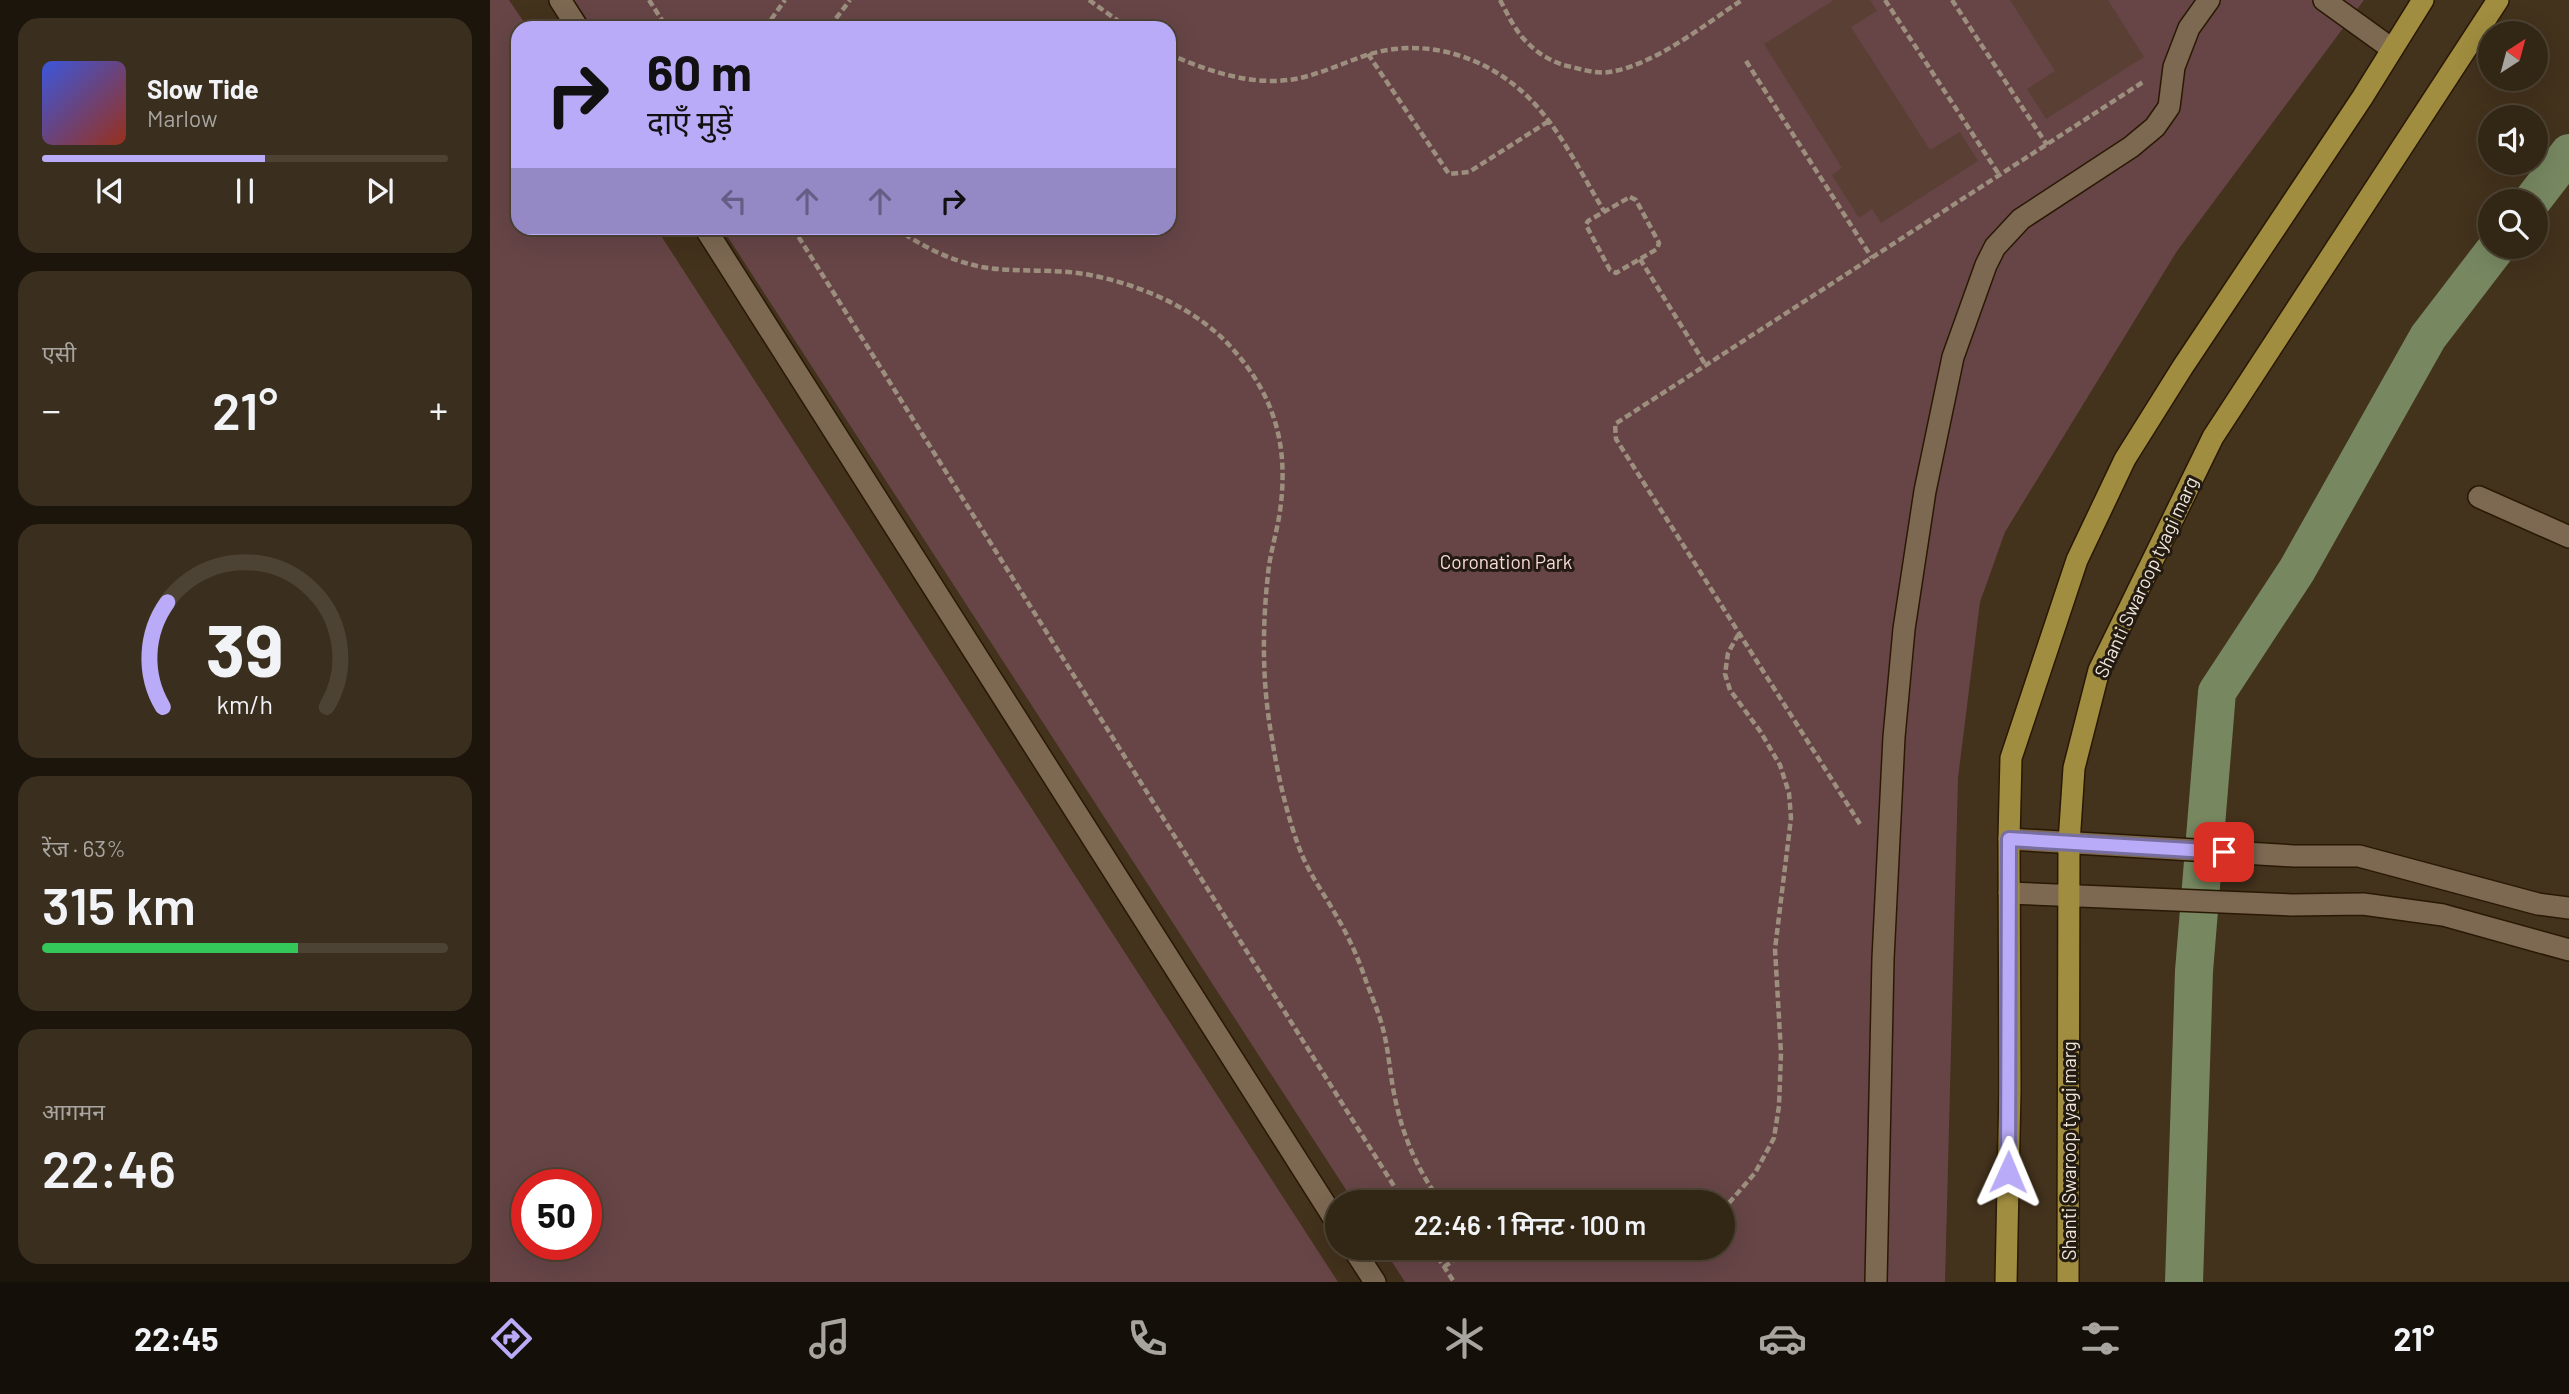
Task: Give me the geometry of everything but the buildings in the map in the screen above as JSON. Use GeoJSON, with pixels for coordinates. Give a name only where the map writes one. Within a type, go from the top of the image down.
{"type":"FeatureCollection","features":[{"type":"Feature","properties":{"kind":"main road"},"geometry":{"type":"LineString","coordinates":[[2006,1282],[2010,1090],[2011,758],[2077,560],[2125,459],[2423,0]]}},
{"type":"Feature","properties":{"kind":"main road","name":"Shanti Swaroop tyagi marg"},"geometry":{"type":"LineString","coordinates":[[2068,1282],[2069,843],[2074,768],[2099,670],[2213,437],[2498,0]]}},
{"type":"Feature","properties":{"kind":"street"},"geometry":{"type":"LineString","coordinates":[[561,0],[574,21]]}},
{"type":"Feature","properties":{"kind":"street"},"geometry":{"type":"LineString","coordinates":[[1876,1282],[1882,972],[1894,737],[1903,643],[1925,491],[1953,357],[1986,265],[2003,236],[2021,219],[2131,147],[2155,127],[2169,107],[2174,67],[2189,28],[2209,0]]}},
{"type":"Feature","properties":{"kind":"street"},"geometry":{"type":"LineString","coordinates":[[2323,0],[2392,49]]}},
{"type":"Feature","properties":{"kind":"street"},"geometry":{"type":"LineString","coordinates":[[709,235],[1325,1204]]}},
{"type":"Feature","properties":{"kind":"street"},"geometry":{"type":"LineString","coordinates":[[2479,497],[2569,537]]}},
{"type":"Feature","properties":{"kind":"street"},"geometry":{"type":"LineString","coordinates":[[2009,839],[2294,856],[2359,856],[2538,904],[2569,908]]}},
{"type":"Feature","properties":{"kind":"street"},"geometry":{"type":"LineString","coordinates":[[2451,916],[2458,884]]}},
{"type":"Feature","properties":{"kind":"street"},"geometry":{"type":"LineString","coordinates":[[2010,893],[2292,905],[2363,904],[2451,916],[2569,950]]}},
{"type":"Feature","properties":{"kind":"street"},"geometry":{"type":"LineString","coordinates":[[1361,1260],[1375,1282]]}},
{"type":"Feature","properties":{"kind":"path"},"geometry":{"type":"LineString","coordinates":[[649,0],[662,21]]}},
{"type":"Feature","properties":{"kind":"path"},"geometry":{"type":"LineString","coordinates":[[770,21],[785,0]]}},
{"type":"Feature","properties":{"kind":"path"},"geometry":{"type":"LineString","coordinates":[[834,21],[850,0]]}},
{"type":"Feature","properties":{"kind":"path"},"geometry":{"type":"LineString","coordinates":[[1089,0],[1118,21]]}},
{"type":"Feature","properties":{"kind":"path"},"geometry":{"type":"LineString","coordinates":[[1500,0],[1513,26],[1539,54],[1556,64],[1586,71],[1608,72],[1633,65],[1666,49],[1742,0]]}},
{"type":"Feature","properties":{"kind":"path"},"geometry":{"type":"LineString","coordinates":[[1885,0],[2000,176]]}},
{"type":"Feature","properties":{"kind":"path"},"geometry":{"type":"LineString","coordinates":[[1952,0],[2047,145]]}},
{"type":"Feature","properties":{"kind":"path"},"geometry":{"type":"LineString","coordinates":[[1176,57],[1202,68],[1250,79],[1288,80],[1327,70],[1368,54],[1409,48],[1443,50],[1473,58],[1526,95],[1549,121],[1604,211]]}},
{"type":"Feature","properties":{"kind":"path"},"geometry":{"type":"LineString","coordinates":[[1368,54],[1449,174],[1469,172],[1549,121]]}},
{"type":"Feature","properties":{"kind":"path"},"geometry":{"type":"LineString","coordinates":[[1887,866],[1616,439],[1615,424],[2177,59]]}},
{"type":"Feature","properties":{"kind":"path"},"geometry":{"type":"LineString","coordinates":[[1746,61],[1872,258]]}},
{"type":"Feature","properties":{"kind":"path"},"geometry":{"type":"LineString","coordinates":[[1626,198],[1636,200],[1659,243],[1657,249],[1619,272],[1610,270],[1586,227],[1588,221],[1604,211],[1626,198]]}},
{"type":"Feature","properties":{"kind":"path"},"geometry":{"type":"LineString","coordinates":[[797,235],[1396,1190]]}},
{"type":"Feature","properties":{"kind":"path"},"geometry":{"type":"LineString","coordinates":[[905,235],[946,256],[982,267],[1090,275],[1170,301],[1201,320],[1230,345],[1254,376],[1272,409],[1280,435],[1283,475],[1280,511],[1268,569],[1264,620],[1263,673],[1277,763],[1300,852],[1340,921],[1384,1030],[1395,1098],[1408,1144],[1432,1190]]}},
{"type":"Feature","properties":{"kind":"path"},"geometry":{"type":"LineString","coordinates":[[1640,258],[1705,364]]}},
{"type":"Feature","properties":{"kind":"path"},"geometry":{"type":"LineString","coordinates":[[1735,1196],[1755,1173],[1774,1138],[1779,1106],[1781,1052],[1775,949],[1791,818],[1788,793],[1780,765],[1760,731],[1730,690],[1726,674],[1728,653],[1738,634]]}},
{"type":"Feature","properties":{"kind":"path"},"geometry":{"type":"LineString","coordinates":[[1440,1260],[1454,1282]]}},
{"type":"Feature","properties":{"kind":"path"},"geometry":{"type":"LineString","coordinates":[[1444,1267],[1454,1260]]}},
{"type":"Feature","properties":{"kind":"green space"},"geometry":{"type":"Polygon","coordinates":[[[490,0],[509,0],[523,21],[511,21],[511,235],[661,235],[1338,1282],[490,1282],[490,0]]]}},
{"type":"Feature","properties":{"kind":"green space","name":"Coronation Park"},"geometry":{"type":"Polygon","coordinates":[[[574,0],[2364,0],[2177,251],[2005,532],[1980,602],[1958,778],[1945,1282],[1405,1282],[1391,1260],[1735,1260],[1735,1190],[1346,1190],[727,235],[1176,235],[1176,21],[588,21],[574,0]]]}},
{"type":"Feature","properties":{"kind":"waterway"},"geometry":{"type":"LineString","coordinates":[[2541,189],[2569,153]]}},
{"type":"Feature","properties":{"kind":"waterway"},"geometry":{"type":"LineString","coordinates":[[2184,1282],[2194,971],[2217,692],[2297,570],[2428,337],[2488,259]]}},
{"type":"Feature","properties":{"kind":"route"},"geometry":{"type":"LineString","coordinates":[[2008,1172],[2009,839],[2224,852]]}}]}
